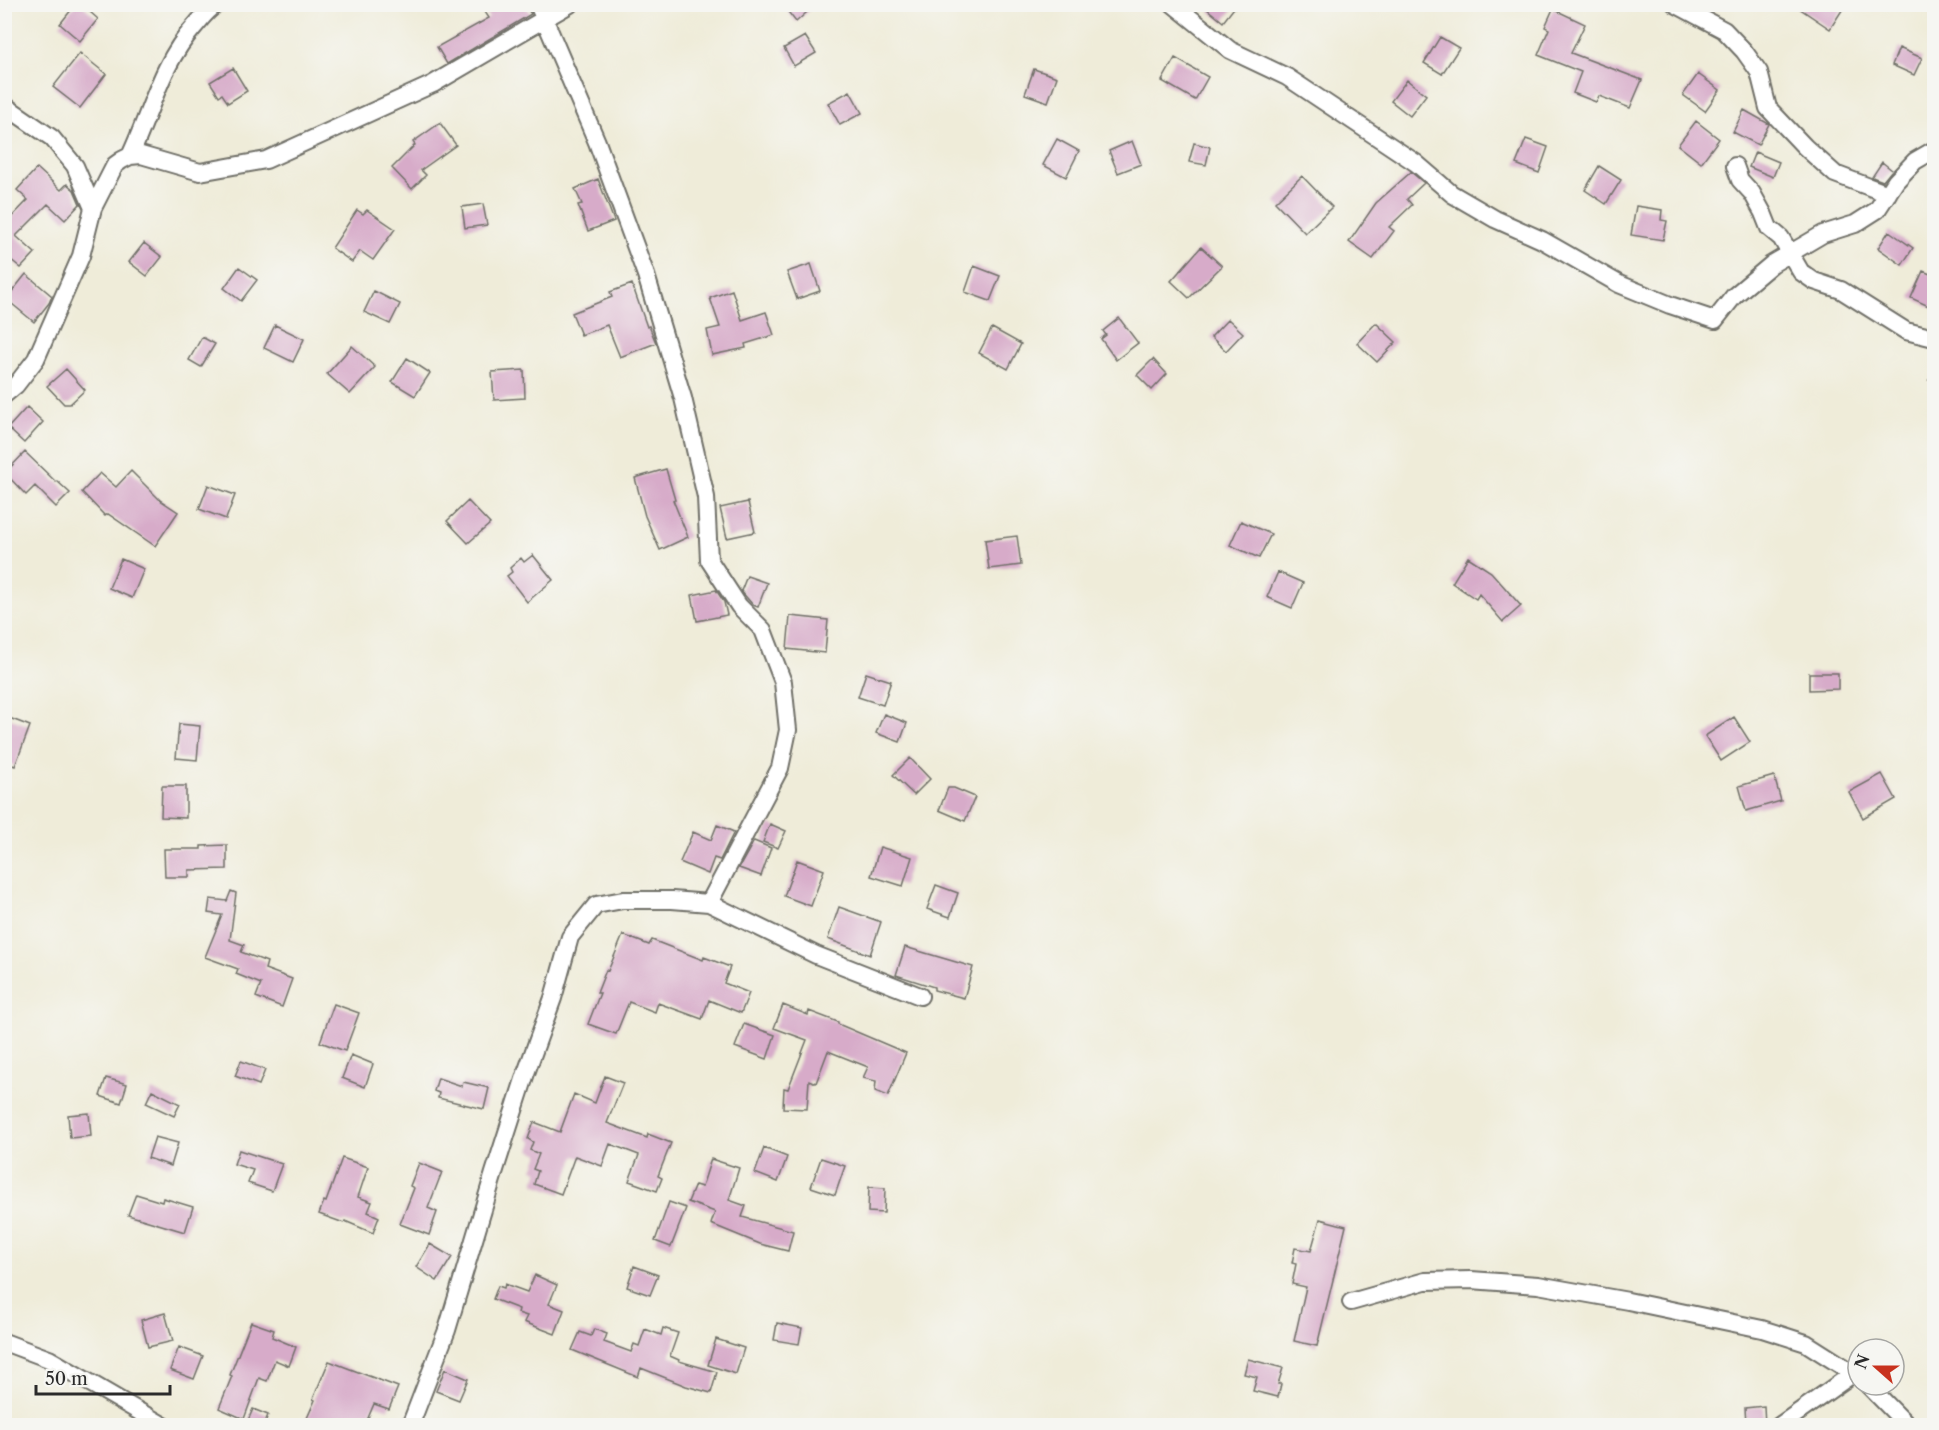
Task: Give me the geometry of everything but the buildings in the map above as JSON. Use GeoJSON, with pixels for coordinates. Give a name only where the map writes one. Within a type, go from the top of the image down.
{"type":"FeatureCollection","features":[{"type":"Feature","properties":{"kind":"street"},"geometry":{"type":"LineString","coordinates":[[130,156],[158,85],[180,43],[209,9],[217,4]]}},
{"type":"Feature","properties":{"kind":"street"},"geometry":{"type":"LineString","coordinates":[[4,395],[16,385],[36,359],[81,256],[93,208],[114,165],[130,156],[141,155],[200,172],[266,160],[433,84],[542,12],[570,4]]}},
{"type":"Feature","properties":{"kind":"street"},"geometry":{"type":"LineString","coordinates":[[1173,4],[1230,50],[1287,77],[1416,163],[1452,194],[1495,219],[1542,240],[1619,285],[1716,320],[1734,296],[1772,264],[1823,234],[1855,224],[1878,210],[1896,181],[1915,161],[1935,150]]}},
{"type":"Feature","properties":{"kind":"street"},"geometry":{"type":"LineString","coordinates":[[1675,4],[1725,30],[1759,72],[1768,108],[1804,147],[1834,174],[1888,194]]}},
{"type":"Feature","properties":{"kind":"street"},"geometry":{"type":"LineString","coordinates":[[542,12],[597,142],[646,275],[683,398],[706,498],[709,560],[739,606],[763,630],[783,682],[788,730],[780,768],[709,903]]}},
{"type":"Feature","properties":{"kind":"street"},"geometry":{"type":"LineString","coordinates":[[4,105],[52,138],[75,166],[93,208]]}},
{"type":"Feature","properties":{"kind":"street"},"geometry":{"type":"LineString","coordinates":[[1735,166],[1740,180],[1752,193],[1769,228],[1781,238],[1802,272],[1814,281],[1841,290],[1906,331],[1935,338]]}},
{"type":"Feature","properties":{"kind":"street"},"geometry":{"type":"LineString","coordinates":[[410,1425],[447,1330],[497,1162],[553,998],[570,937],[597,905],[623,900],[709,903],[816,955],[920,996]]}},
{"type":"Feature","properties":{"kind":"street"},"geometry":{"type":"LineString","coordinates":[[1351,1302],[1425,1281],[1472,1280],[1538,1285],[1762,1329],[1806,1343],[1846,1369]]}},
{"type":"Feature","properties":{"kind":"street"},"geometry":{"type":"LineString","coordinates":[[4,1342],[49,1359],[164,1425]]}},
{"type":"Feature","properties":{"kind":"street"},"geometry":{"type":"LineString","coordinates":[[1779,1425],[1846,1381]]}},
{"type":"Feature","properties":{"kind":"street"},"geometry":{"type":"LineString","coordinates":[[1880,1397],[1908,1425]]}},
{"type":"Feature","properties":{"kind":"path"},"geometry":{"type":"LineString","coordinates":[[1929,381],[1935,366]]}}]}
